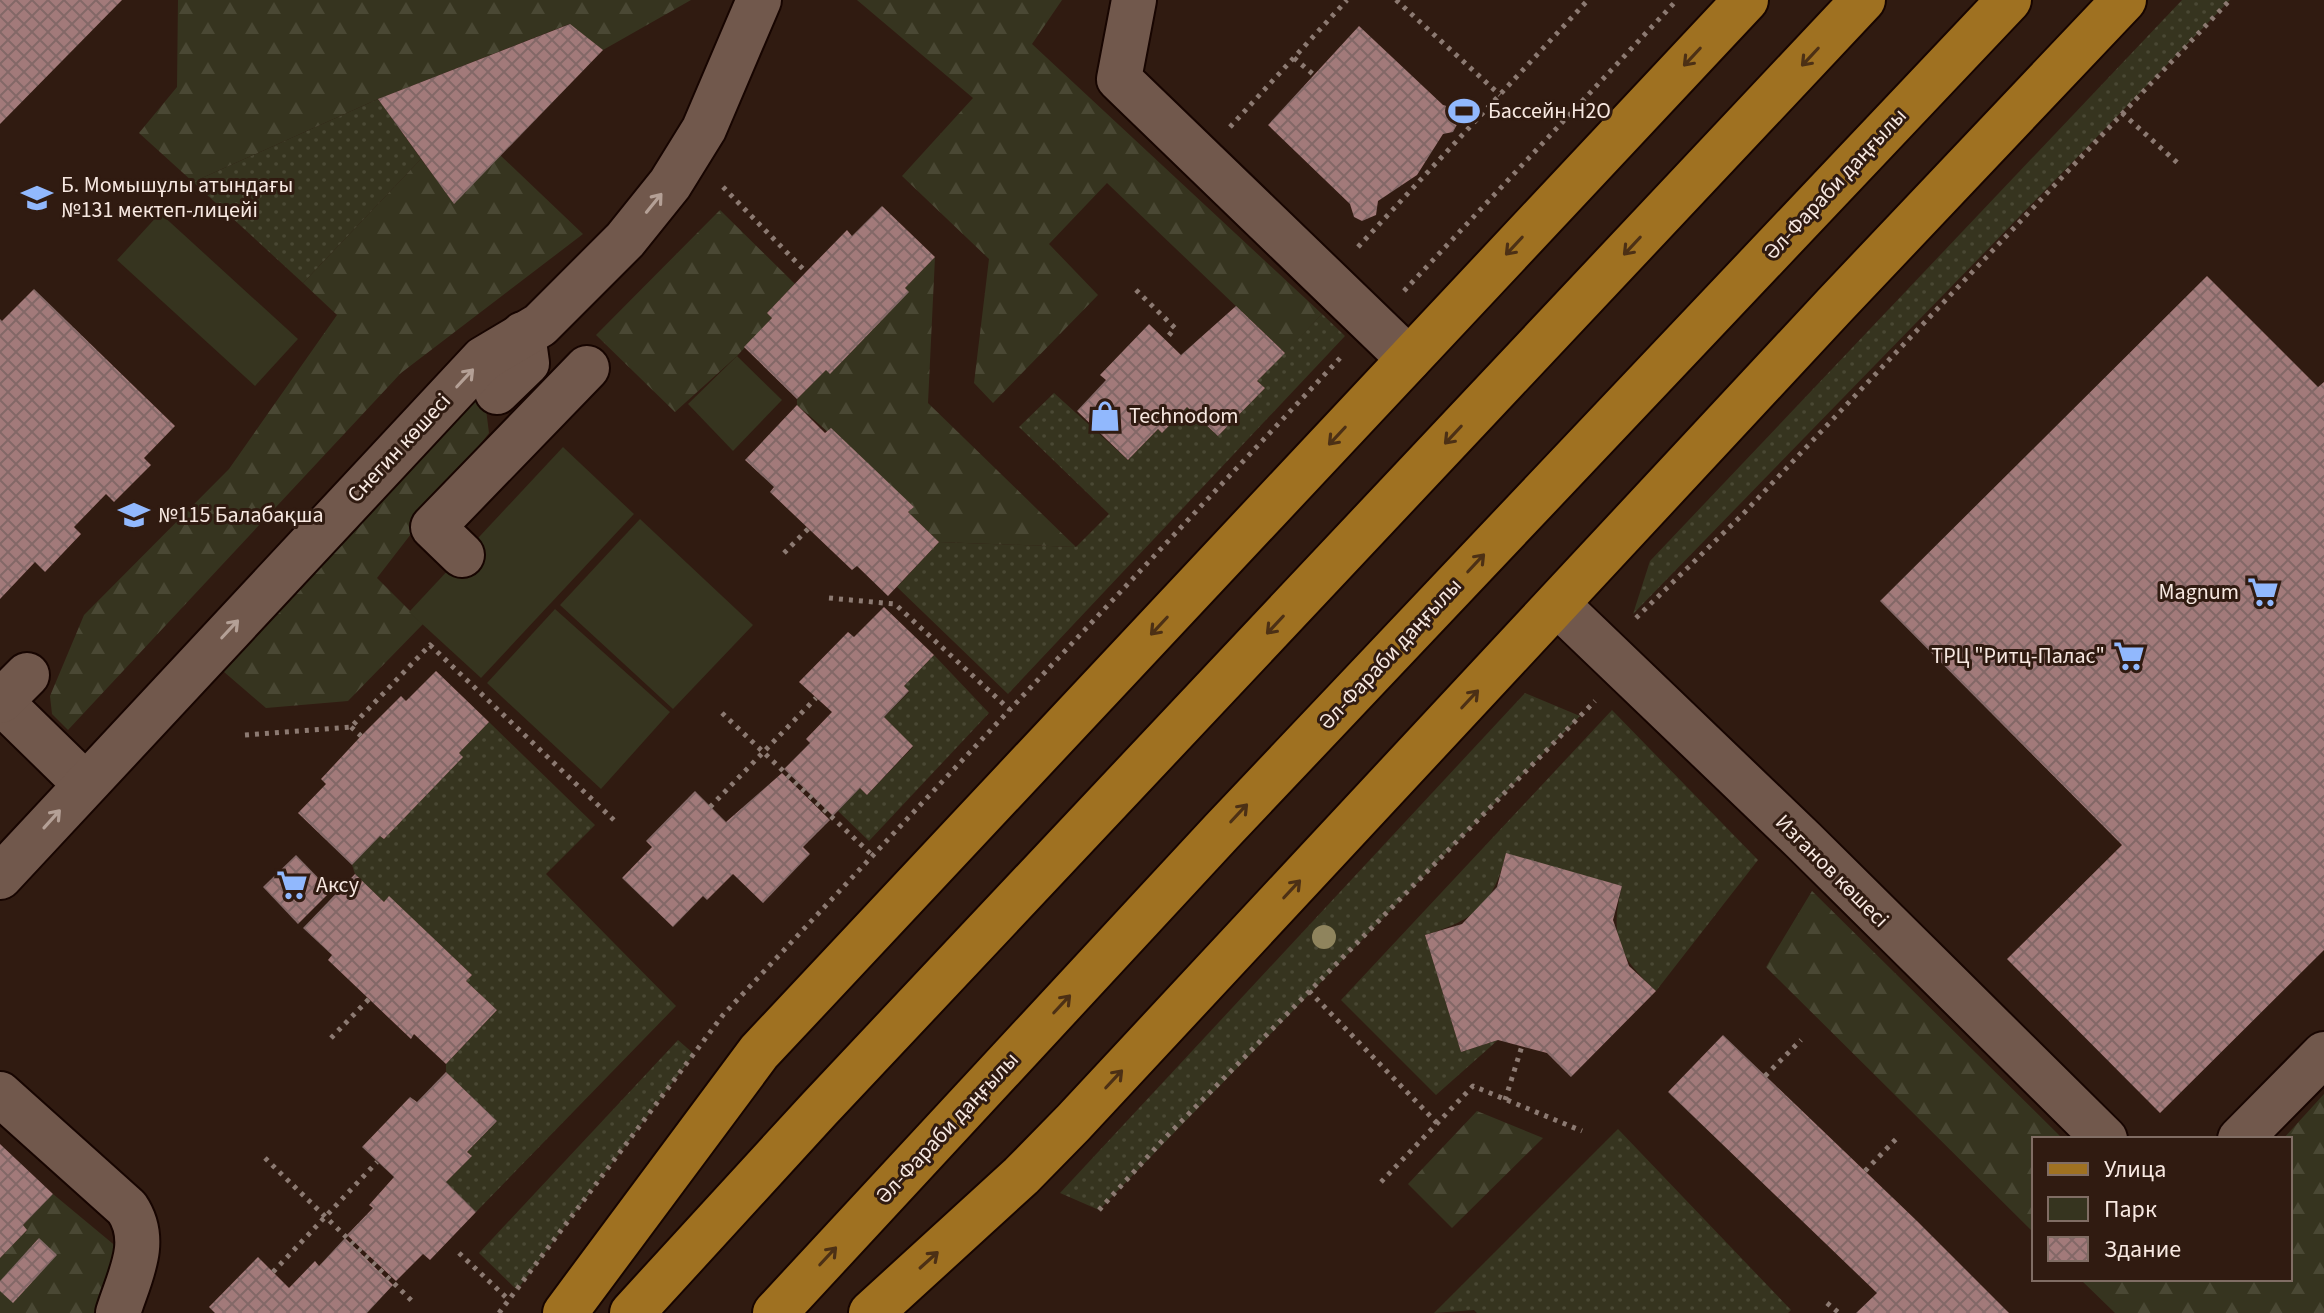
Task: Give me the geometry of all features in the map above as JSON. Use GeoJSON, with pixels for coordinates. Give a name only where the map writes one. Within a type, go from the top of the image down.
{"type":"FeatureCollection","features":[{"type":"Feature","properties":{"kind":"main road"},"geometry":{"type":"LineString","coordinates":[[565,1313],[759,1052],[1746,0]]}},
{"type":"Feature","properties":{"kind":"main road"},"geometry":{"type":"LineString","coordinates":[[632,1313],[829,1098],[1863,0]]}},
{"type":"Feature","properties":{"kind":"main road","name":"Әл-Фараби даңғылы"},"geometry":{"type":"LineString","coordinates":[[775,1313],[1222,831],[2009,0]]}},
{"type":"Feature","properties":{"kind":"main road"},"geometry":{"type":"LineString","coordinates":[[871,1313],[1021,1176],[1073,1123],[1835,305],[2124,0]]}},
{"type":"Feature","properties":{"kind":"street","name":"Снегин көшесі"},"geometry":{"type":"LineString","coordinates":[[0,877],[84,783],[483,359],[540,325],[625,240],[670,184],[704,129],[759,0]]}},
{"type":"Feature","properties":{"kind":"street"},"geometry":{"type":"LineString","coordinates":[[1134,0],[1119,79],[1409,359]]}},
{"type":"Feature","properties":{"kind":"street"},"geometry":{"type":"LineString","coordinates":[[497,392],[527,363],[523,334]]}},
{"type":"Feature","properties":{"kind":"street"},"geometry":{"type":"LineString","coordinates":[[462,555],[433,527],[587,368]]}},
{"type":"Feature","properties":{"kind":"street","name":"Изганов көшесі"},"geometry":{"type":"LineString","coordinates":[[1558,605],[1609,680],[1804,841],[2103,1137]]}},
{"type":"Feature","properties":{"kind":"street"},"geometry":{"type":"LineString","coordinates":[[9,692],[84,783]]}},
{"type":"Feature","properties":{"kind":"street"},"geometry":{"type":"LineString","coordinates":[[2242,1137],[2324,1054]]}},
{"type":"Feature","properties":{"kind":"street"},"geometry":{"type":"LineString","coordinates":[[0,1094],[127,1208],[137,1223],[140,1238],[118,1313]]}},
{"type":"Feature","properties":{"kind":"path"},"geometry":{"type":"LineString","coordinates":[[1203,157],[1347,0]]}},
{"type":"Feature","properties":{"kind":"path"},"geometry":{"type":"LineString","coordinates":[[1396,0],[1500,95]]}},
{"type":"Feature","properties":{"kind":"path"},"geometry":{"type":"LineString","coordinates":[[1328,280],[1588,0]]}},
{"type":"Feature","properties":{"kind":"path"},"geometry":{"type":"LineString","coordinates":[[1099,1210],[1609,680],[1632,622],[1743,514],[2230,0]]}},
{"type":"Feature","properties":{"kind":"path"},"geometry":{"type":"LineString","coordinates":[[1294,58],[1314,75]]}},
{"type":"Feature","properties":{"kind":"path"},"geometry":{"type":"LineString","coordinates":[[2122,113],[2181,166]]}},
{"type":"Feature","properties":{"kind":"path"},"geometry":{"type":"LineString","coordinates":[[719,183],[806,272]]}},
{"type":"Feature","properties":{"kind":"path"},"geometry":{"type":"LineString","coordinates":[[1136,290],[1175,328],[1165,340]]}},
{"type":"Feature","properties":{"kind":"path"},"geometry":{"type":"LineString","coordinates":[[784,553],[809,528]]}},
{"type":"Feature","properties":{"kind":"path"},"geometry":{"type":"LineString","coordinates":[[829,598],[895,604],[1010,710]]}},
{"type":"Feature","properties":{"kind":"path"},"geometry":{"type":"LineString","coordinates":[[245,735],[351,727],[430,645],[618,824]]}},
{"type":"Feature","properties":{"kind":"path"},"geometry":{"type":"LineString","coordinates":[[710,807],[816,698]]}},
{"type":"Feature","properties":{"kind":"path"},"geometry":{"type":"LineString","coordinates":[[722,713],[873,856]]}},
{"type":"Feature","properties":{"kind":"path"},"geometry":{"type":"LineString","coordinates":[[351,727],[361,736]]}},
{"type":"Feature","properties":{"kind":"path"},"geometry":{"type":"LineString","coordinates":[[1309,991],[1437,1123]]}},
{"type":"Feature","properties":{"kind":"path"},"geometry":{"type":"LineString","coordinates":[[331,1038],[369,999]]}},
{"type":"Feature","properties":{"kind":"path"},"geometry":{"type":"LineString","coordinates":[[1765,1076],[1801,1040]]}},
{"type":"Feature","properties":{"kind":"path"},"geometry":{"type":"LineString","coordinates":[[1505,1100],[1522,1046]]}},
{"type":"Feature","properties":{"kind":"path"},"geometry":{"type":"LineString","coordinates":[[1381,1182],[1473,1086],[1582,1131]]}},
{"type":"Feature","properties":{"kind":"path"},"geometry":{"type":"LineString","coordinates":[[1865,1171],[1899,1136]]}},
{"type":"Feature","properties":{"kind":"path"},"geometry":{"type":"LineString","coordinates":[[265,1158],[412,1301]]}},
{"type":"Feature","properties":{"kind":"path"},"geometry":{"type":"LineString","coordinates":[[273,1272],[377,1162]]}},
{"type":"Feature","properties":{"kind":"path"},"geometry":{"type":"LineString","coordinates":[[459,1253],[509,1300]]}},
{"type":"Feature","properties":{"kind":"path"},"geometry":{"type":"LineString","coordinates":[[1827,1303],[1839,1313]]}},
{"type":"Feature","properties":{"kind":"green space"},"geometry":{"type":"Polygon","coordinates":[[[178,0],[691,0],[603,50],[569,24],[378,99],[193,182],[139,133],[177,87],[178,0]]]}},
{"type":"Feature","properties":{"kind":"green space"},"geometry":{"type":"Polygon","coordinates":[[[857,0],[1062,0],[1032,44],[1322,314],[1285,353],[1107,183],[1049,244],[1098,295],[993,403],[974,383],[989,259],[902,176],[973,98],[857,0]]]}},
{"type":"Feature","properties":{"kind":"green space"},"geometry":{"type":"Polygon","coordinates":[[[2182,0],[2230,0],[1633,614],[1650,561],[2182,0]]]}},
{"type":"Feature","properties":{"kind":"green space"},"geometry":{"type":"Polygon","coordinates":[[[378,99],[421,159],[303,283],[193,182],[378,99]]]}},
{"type":"Feature","properties":{"kind":"green space"},"geometry":{"type":"Polygon","coordinates":[[[500,155],[583,234],[401,373],[68,730],[52,714],[50,696],[84,615],[229,469],[337,315],[303,283],[421,159],[454,203],[500,155]]]}},
{"type":"Feature","properties":{"kind":"green space"},"geometry":{"type":"Polygon","coordinates":[[[720,210],[795,284],[767,313],[772,318],[737,356],[675,412],[596,335],[720,210]]]}},
{"type":"Feature","properties":{"kind":"green space"},"geometry":{"type":"Polygon","coordinates":[[[160,213],[298,339],[255,386],[117,260],[160,213]]]}},
{"type":"Feature","properties":{"kind":"green space"},"geometry":{"type":"Polygon","coordinates":[[[935,257],[928,403],[1076,547],[939,542],[908,512],[914,507],[797,405],[797,399],[826,370],[830,373],[908,292],[905,288],[935,257]]]}},
{"type":"Feature","properties":{"kind":"green space"},"geometry":{"type":"Polygon","coordinates":[[[1322,314],[1345,336],[1008,694],[897,587],[939,542],[1076,547],[1109,514],[1019,427],[1054,393],[1128,460],[1158,429],[1162,433],[1187,407],[1218,436],[1265,388],[1257,381],[1322,314]]]}},
{"type":"Feature","properties":{"kind":"green space"},"geometry":{"type":"Polygon","coordinates":[[[737,356],[782,400],[733,451],[688,404],[737,356]]]}},
{"type":"Feature","properties":{"kind":"green space"},"geometry":{"type":"Polygon","coordinates":[[[482,378],[489,433],[377,578],[423,624],[348,701],[266,708],[216,665],[482,378]]]}},
{"type":"Feature","properties":{"kind":"green space"},"geometry":{"type":"Polygon","coordinates":[[[563,447],[634,514],[481,678],[409,612],[563,447]]]}},
{"type":"Feature","properties":{"kind":"green space"},"geometry":{"type":"Polygon","coordinates":[[[640,519],[753,625],[673,709],[560,605],[640,519]]]}},
{"type":"Feature","properties":{"kind":"green space"},"geometry":{"type":"Polygon","coordinates":[[[555,609],[670,712],[601,789],[487,683],[555,609]]]}},
{"type":"Feature","properties":{"kind":"green space"},"geometry":{"type":"Polygon","coordinates":[[[934,655],[989,713],[869,841],[838,811],[860,788],[867,795],[913,747],[884,717],[909,692],[904,686],[934,655]]]}},
{"type":"Feature","properties":{"kind":"green space"},"geometry":{"type":"Polygon","coordinates":[[[1525,693],[1580,716],[1099,1210],[1060,1193],[1525,693]]]}},
{"type":"Feature","properties":{"kind":"green space"},"geometry":{"type":"Polygon","coordinates":[[[1612,710],[1758,860],[1656,991],[1633,967],[1620,945],[1617,919],[1622,886],[1506,854],[1495,886],[1479,908],[1457,923],[1425,935],[1461,1052],[1498,1040],[1436,1095],[1341,1000],[1612,710]]]}},
{"type":"Feature","properties":{"kind":"green space"},"geometry":{"type":"Polygon","coordinates":[[[489,722],[595,825],[546,874],[676,1006],[476,1212],[446,1182],[471,1157],[467,1152],[497,1121],[446,1072],[446,1064],[497,1010],[466,981],[472,975],[389,897],[384,902],[355,874],[352,865],[380,836],[384,839],[462,757],[459,753],[489,722]]]}},
{"type":"Feature","properties":{"kind":"green space"},"geometry":{"type":"Polygon","coordinates":[[[1812,891],[2061,1137],[2032,1137],[2032,1231],[1766,967],[1812,891]]]}},
{"type":"Feature","properties":{"kind":"green space"},"geometry":{"type":"Polygon","coordinates":[[[678,1040],[694,1054],[517,1290],[479,1253],[678,1040]]]}},
{"type":"Feature","properties":{"kind":"green space"},"geometry":{"type":"Polygon","coordinates":[[[2324,1094],[2324,1313],[2115,1313],[2082,1281],[2292,1281],[2292,1137],[2285,1137],[2324,1094]]]}},
{"type":"Feature","properties":{"kind":"green space"},"geometry":{"type":"Polygon","coordinates":[[[1477,1111],[1543,1138],[1452,1228],[1408,1184],[1477,1111]]]}},
{"type":"Feature","properties":{"kind":"green space"},"geometry":{"type":"Polygon","coordinates":[[[1618,1129],[1791,1310],[1788,1313],[1477,1313],[1474,1310],[1434,1313],[1618,1129]]]}},
{"type":"Feature","properties":{"kind":"green space"},"geometry":{"type":"Polygon","coordinates":[[[53,1194],[118,1248],[101,1313],[0,1313],[0,1258],[27,1230],[23,1225],[53,1194]]]}},
{"type":"Feature","properties":{"kind":"building"},"geometry":{"type":"Polygon","coordinates":[[[0,0],[122,0],[0,124],[0,0]]]}},
{"type":"Feature","properties":{"kind":"building"},"geometry":{"type":"Polygon","coordinates":[[[570,24],[603,50],[454,204],[378,99],[570,24]]]}},
{"type":"Feature","properties":{"kind":"building"},"geometry":{"type":"Polygon","coordinates":[[[1359,26],[1443,105],[1457,109],[1460,119],[1453,132],[1443,134],[1417,175],[1378,201],[1376,215],[1362,221],[1354,217],[1350,204],[1268,125],[1359,26]]]}},
{"type":"Feature","properties":{"kind":"building"},"geometry":{"type":"Polygon","coordinates":[[[882,206],[935,257],[905,288],[909,292],[830,374],[826,370],[797,399],[744,347],[772,318],[767,313],[847,230],[852,236],[882,206]]]}},
{"type":"Feature","properties":{"kind":"building","name":"ТРЦ \"Ритц-Палас\""},"geometry":{"type":"Polygon","coordinates":[[[2207,276],[2318,387],[2324,382],[2324,950],[2160,1113],[2007,959],[2122,845],[1880,601],[2207,276]]]}},
{"type":"Feature","properties":{"kind":"building"},"geometry":{"type":"Polygon","coordinates":[[[34,289],[175,426],[144,458],[151,465],[114,502],[106,494],[74,527],[81,534],[45,572],[35,562],[0,599],[0,319],[2,321],[34,289]]]}},
{"type":"Feature","properties":{"kind":"building"},"geometry":{"type":"Polygon","coordinates":[[[1236,306],[1285,353],[1257,381],[1265,388],[1218,436],[1187,407],[1162,433],[1158,429],[1128,460],[1077,411],[1106,380],[1100,375],[1149,324],[1181,355],[1236,306]]]}},
{"type":"Feature","properties":{"kind":"building"},"geometry":{"type":"Polygon","coordinates":[[[797,405],[825,433],[831,428],[914,507],[908,512],[939,542],[888,596],[857,566],[852,570],[770,492],[774,487],[745,460],[797,405]]]}},
{"type":"Feature","properties":{"kind":"building"},"geometry":{"type":"Polygon","coordinates":[[[884,607],[934,655],[904,686],[909,691],[884,717],[913,746],[867,795],[860,788],[833,816],[784,769],[810,743],[806,739],[832,712],[799,682],[848,632],[854,637],[884,607]]]}},
{"type":"Feature","properties":{"kind":"building"},"geometry":{"type":"Polygon","coordinates":[[[436,671],[489,722],[459,753],[463,757],[384,839],[380,836],[352,865],[298,813],[326,784],[321,779],[361,736],[401,696],[406,701],[436,671]]]}},
{"type":"Feature","properties":{"kind":"building"},"geometry":{"type":"Polygon","coordinates":[[[782,773],[830,820],[803,847],[810,854],[763,903],[733,874],[707,900],[703,896],[673,927],[622,878],[652,847],[646,841],[695,791],[726,822],[782,773]]]}},
{"type":"Feature","properties":{"kind":"building"},"geometry":{"type":"Polygon","coordinates":[[[1506,853],[1622,886],[1613,920],[1629,966],[1656,991],[1571,1077],[1547,1053],[1498,1040],[1461,1052],[1425,935],[1462,924],[1497,887],[1506,853]]]}},
{"type":"Feature","properties":{"kind":"building"},"geometry":{"type":"Polygon","coordinates":[[[296,855],[331,891],[298,924],[263,887],[296,855]]]}},
{"type":"Feature","properties":{"kind":"building"},"geometry":{"type":"Polygon","coordinates":[[[355,874],[384,902],[389,896],[472,975],[466,981],[497,1010],[446,1064],[414,1034],[411,1039],[328,960],[332,955],[303,928],[355,874]]]}},
{"type":"Feature","properties":{"kind":"building"},"geometry":{"type":"Polygon","coordinates":[[[1723,1035],[2009,1313],[1856,1313],[1877,1293],[1668,1092],[1723,1035]]]}},
{"type":"Feature","properties":{"kind":"building"},"geometry":{"type":"Polygon","coordinates":[[[446,1072],[497,1121],[467,1152],[472,1156],[446,1182],[476,1212],[430,1260],[423,1254],[396,1281],[347,1235],[373,1208],[369,1205],[394,1177],[362,1147],[410,1097],[417,1102],[446,1072]]]}},
{"type":"Feature","properties":{"kind":"building"},"geometry":{"type":"Polygon","coordinates":[[[0,1144],[53,1194],[23,1225],[27,1230],[0,1258],[0,1144]]]}},
{"type":"Feature","properties":{"kind":"building"},"geometry":{"type":"Polygon","coordinates":[[[39,1238],[57,1255],[13,1303],[0,1291],[0,1281],[39,1238]]]}},
{"type":"Feature","properties":{"kind":"building"},"geometry":{"type":"Polygon","coordinates":[[[345,1238],[393,1285],[367,1313],[215,1313],[209,1307],[258,1257],[289,1288],[315,1261],[319,1266],[345,1238]]]}},
{"type":"Feature","properties":{"kind":"place","name":"Бассейн H2O"},"geometry":{"type":"Point","coordinates":[1464,111]}},
{"type":"Feature","properties":{"kind":"place","name":"Б. Момышұлы атындағы №131 мектеп-лицейі"},"geometry":{"type":"Point","coordinates":[37,198]}},
{"type":"Feature","properties":{"kind":"place","name":"Technodom"},"geometry":{"type":"Point","coordinates":[1105,416]}},
{"type":"Feature","properties":{"kind":"place","name":"№115 Балабақша"},"geometry":{"type":"Point","coordinates":[134,515]}},
{"type":"Feature","properties":{"kind":"place","name":"Magnum"},"geometry":{"type":"Point","coordinates":[2263,592]}},
{"type":"Feature","properties":{"kind":"place","name":"ТРЦ \"Ритц-Палас\""},"geometry":{"type":"Point","coordinates":[2129,656]}},
{"type":"Feature","properties":{"kind":"place","name":"Аксу"},"geometry":{"type":"Point","coordinates":[292,885]}}]}
